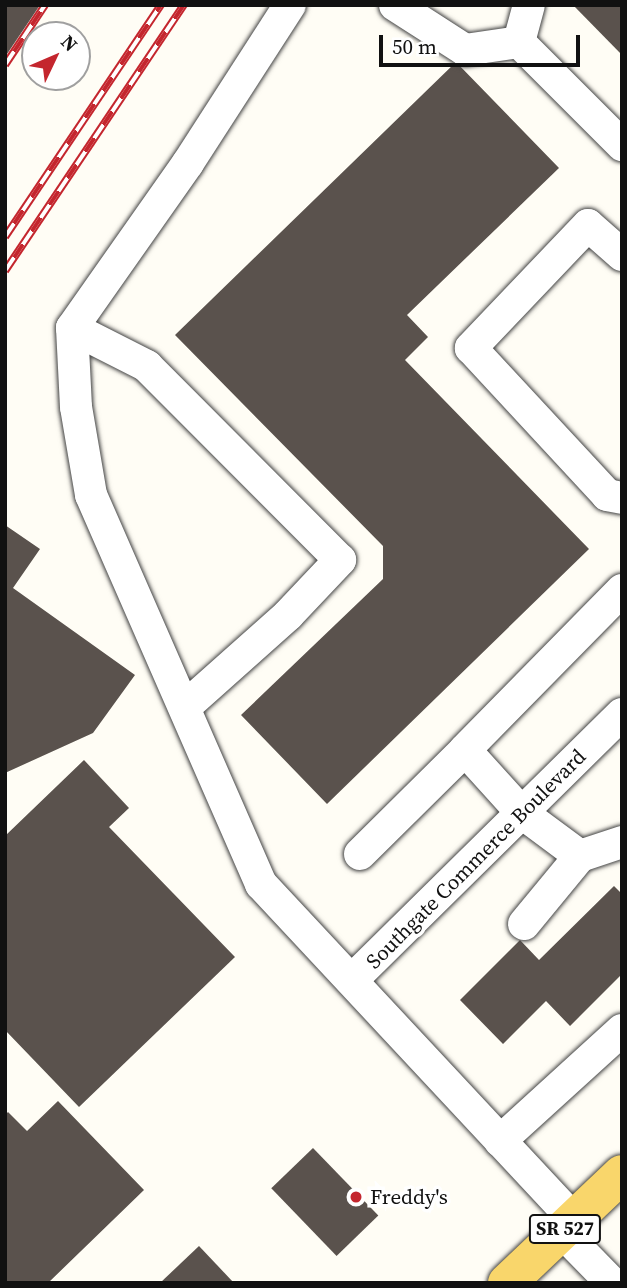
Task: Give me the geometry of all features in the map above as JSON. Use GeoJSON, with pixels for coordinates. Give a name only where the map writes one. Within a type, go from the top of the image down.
{"type":"FeatureCollection","features":[{"type":"Feature","properties":{"kind":"main road","name":"SR 527"},"geometry":{"type":"LineString","coordinates":[[507,1283],[622,1174]]}},
{"type":"Feature","properties":{"kind":"street"},"geometry":{"type":"LineString","coordinates":[[290,5],[188,163],[72,328],[76,407],[91,495],[186,706],[261,884],[352,981]]}},
{"type":"Feature","properties":{"kind":"street"},"geometry":{"type":"LineString","coordinates":[[396,5],[465,50],[519,42]]}},
{"type":"Feature","properties":{"kind":"street"},"geometry":{"type":"LineString","coordinates":[[519,42],[529,5]]}},
{"type":"Feature","properties":{"kind":"street"},"geometry":{"type":"LineString","coordinates":[[519,42],[622,145]]}},
{"type":"Feature","properties":{"kind":"street"},"geometry":{"type":"LineString","coordinates":[[622,255],[587,225],[471,348],[607,495],[622,498]]}},
{"type":"Feature","properties":{"kind":"street"},"geometry":{"type":"LineString","coordinates":[[72,328],[147,366],[340,560],[288,615],[186,706]]}},
{"type":"Feature","properties":{"kind":"street"},"geometry":{"type":"LineString","coordinates":[[359,854],[466,750],[622,590]]}},
{"type":"Feature","properties":{"kind":"street","name":"Southgate Commerce Boulevard"},"geometry":{"type":"LineString","coordinates":[[612,1283],[500,1141],[352,981],[622,714]]}},
{"type":"Feature","properties":{"kind":"street"},"geometry":{"type":"LineString","coordinates":[[466,750],[522,813],[580,856]]}},
{"type":"Feature","properties":{"kind":"street"},"geometry":{"type":"LineString","coordinates":[[524,924],[580,856],[622,842]]}},
{"type":"Feature","properties":{"kind":"street"},"geometry":{"type":"LineString","coordinates":[[500,1141],[622,1030]]}},
{"type":"Feature","properties":{"kind":"building"},"geometry":{"type":"Polygon","coordinates":[[[5,5],[40,5],[29,21],[21,21],[21,33],[5,57],[5,5]]]}},
{"type":"Feature","properties":{"kind":"building"},"geometry":{"type":"Polygon","coordinates":[[[573,5],[622,5],[622,55],[573,5]]]}},
{"type":"Feature","properties":{"kind":"building"},"geometry":{"type":"Polygon","coordinates":[[[456,62],[559,168],[407,315],[428,337],[405,360],[589,549],[327,804],[241,715],[383,579],[383,546],[175,335],[456,62]]]}},
{"type":"Feature","properties":{"kind":"building"},"geometry":{"type":"Polygon","coordinates":[[[5,525],[40,549],[13,588],[135,675],[93,733],[5,773],[5,525]]]}},
{"type":"Feature","properties":{"kind":"building"},"geometry":{"type":"Polygon","coordinates":[[[84,760],[129,808],[109,827],[235,957],[79,1107],[5,1030],[5,836],[84,760]]]}},
{"type":"Feature","properties":{"kind":"building"},"geometry":{"type":"Polygon","coordinates":[[[614,886],[622,894],[622,974],[570,1026],[546,1001],[503,1044],[460,1000],[520,940],[539,960],[614,886]]]}},
{"type":"Feature","properties":{"kind":"building"},"geometry":{"type":"Polygon","coordinates":[[[58,1101],[144,1190],[48,1283],[5,1283],[5,1115],[8,1112],[27,1131],[58,1101]]]}},
{"type":"Feature","properties":{"kind":"building"},"geometry":{"type":"Polygon","coordinates":[[[313,1148],[378,1216],[337,1256],[271,1188],[313,1148]]]}},
{"type":"Feature","properties":{"kind":"building"},"geometry":{"type":"Polygon","coordinates":[[[199,1246],[234,1283],[160,1283],[199,1246]]]}},
{"type":"Feature","properties":{"kind":"railway"},"geometry":{"type":"LineString","coordinates":[[5,65],[45,5]]}},
{"type":"Feature","properties":{"kind":"railway"},"geometry":{"type":"LineString","coordinates":[[5,237],[161,5]]}},
{"type":"Feature","properties":{"kind":"railway"},"geometry":{"type":"LineString","coordinates":[[5,271],[184,5]]}},
{"type":"Feature","properties":{"kind":"place","name":"Freddy's"},"geometry":{"type":"Point","coordinates":[356,1197]}}]}
